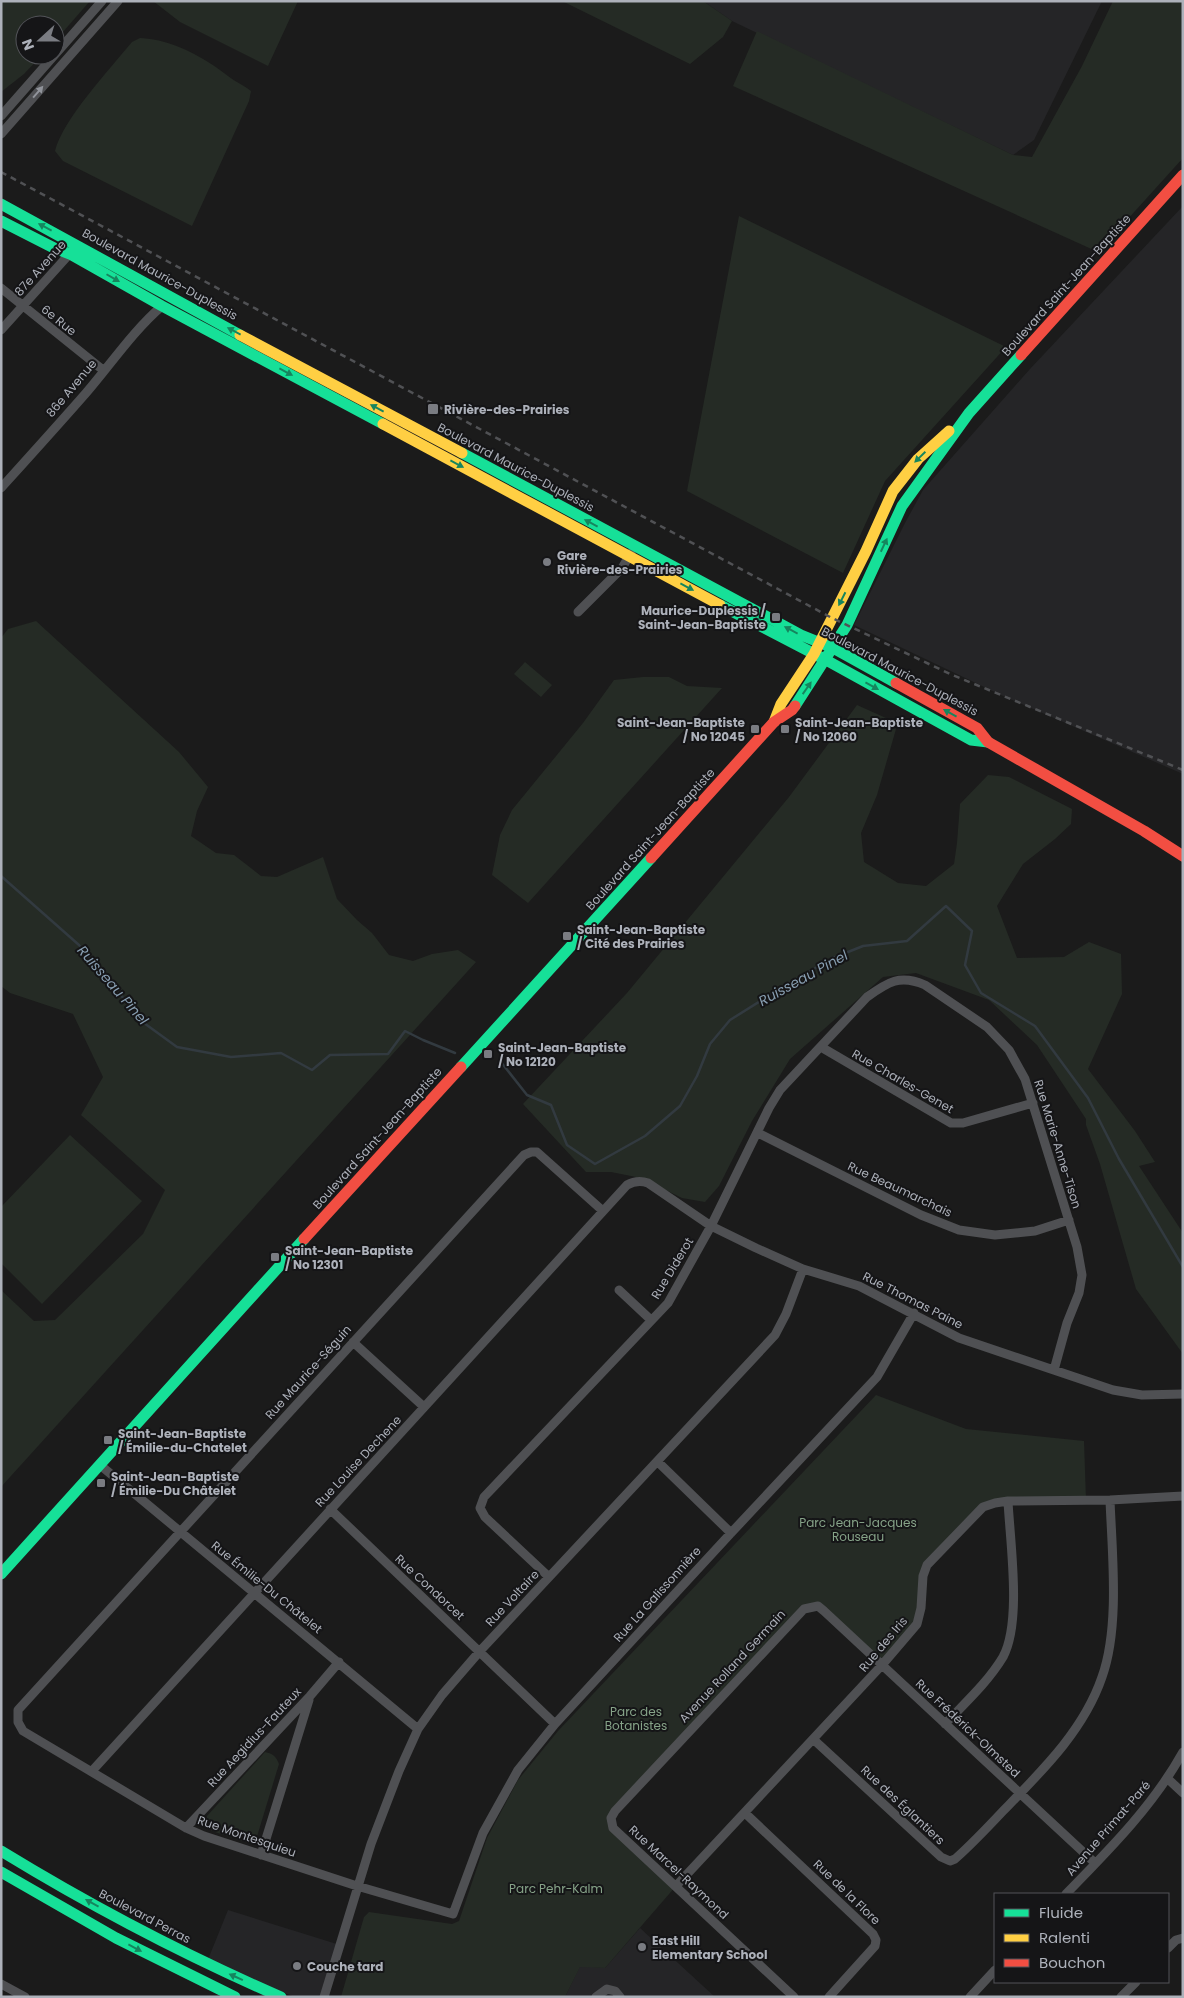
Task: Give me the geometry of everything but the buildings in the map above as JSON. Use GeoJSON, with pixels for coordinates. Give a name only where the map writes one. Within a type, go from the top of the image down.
{"type":"FeatureCollection","features":[{"type":"Feature","properties":{"kind":"main road","name":"Boulevard Saint-Jean-Baptiste"},"geometry":{"type":"LineString","coordinates":[[1,1574],[774,722],[792,710],[847,625],[902,506],[916,484],[969,413],[1183,175]]}},
{"type":"Feature","properties":{"kind":"main road","name":"Boulevard Maurice-Duplessis"},"geometry":{"type":"LineString","coordinates":[[1,204],[162,306],[632,551],[801,635],[833,648],[977,728],[988,742],[1183,856]]}},
{"type":"Feature","properties":{"kind":"main road","name":"Boulevard Maurice-Duplessis"},"geometry":{"type":"LineString","coordinates":[[1,221],[54,248],[74,249],[181,303],[971,740],[988,742]]}},
{"type":"Feature","properties":{"kind":"main road","name":"Boulevard Saint-Jean-Baptiste"},"geometry":{"type":"LineString","coordinates":[[774,722],[781,704],[814,654],[858,567],[893,491],[918,459],[969,413]]}},
{"type":"Feature","properties":{"kind":"main road","name":"Boulevard Perras"},"geometry":{"type":"LineString","coordinates":[[1,1850],[136,1928],[222,1971],[281,1997]]}},
{"type":"Feature","properties":{"kind":"main road"},"geometry":{"type":"LineString","coordinates":[[1,1872],[86,1922],[235,1997]]}},
{"type":"Feature","properties":{"kind":"street"},"geometry":{"type":"LineString","coordinates":[[1,116],[102,1]]}},
{"type":"Feature","properties":{"kind":"street"},"geometry":{"type":"LineString","coordinates":[[1,134],[118,1]]}},
{"type":"Feature","properties":{"kind":"street","name":"87e Avenue"},"geometry":{"type":"LineString","coordinates":[[1,330],[74,249]]}},
{"type":"Feature","properties":{"kind":"street","name":"6e Rue"},"geometry":{"type":"LineString","coordinates":[[1,288],[103,370]]}},
{"type":"Feature","properties":{"kind":"street","name":"86e Avenue"},"geometry":{"type":"LineString","coordinates":[[1,488],[87,391],[103,370],[162,306]]}},
{"type":"Feature","properties":{"kind":"street"},"geometry":{"type":"LineString","coordinates":[[578,612],[622,568],[632,551]]}},
{"type":"Feature","properties":{"kind":"street","name":"Rue Diderot"},"geometry":{"type":"LineString","coordinates":[[549,1577],[484,1517],[480,1508],[481,1502],[668,1303],[711,1226],[780,1090],[867,997],[884,985],[905,979]]}},
{"type":"Feature","properties":{"kind":"street","name":"Rue Marie-Anne-Tison"},"geometry":{"type":"LineString","coordinates":[[905,979],[925,985],[987,1027],[1009,1050],[1025,1079],[1077,1247],[1082,1275],[1078,1293],[1066,1323],[1054,1370]]}},
{"type":"Feature","properties":{"kind":"street","name":"Rue Charles-Genet"},"geometry":{"type":"LineString","coordinates":[[821,1047],[951,1123],[963,1123],[1033,1103]]}},
{"type":"Feature","properties":{"kind":"street","name":"Rue Beaumarchais"},"geometry":{"type":"LineString","coordinates":[[758,1133],[920,1215],[959,1230],[996,1235],[1034,1231],[1068,1220]]}},
{"type":"Feature","properties":{"kind":"street","name":"Rue Maurice-Séguin"},"geometry":{"type":"LineString","coordinates":[[24,1731],[18,1722],[18,1710],[524,1154],[537,1152],[603,1211]]}},
{"type":"Feature","properties":{"kind":"street","name":"Rue Louise Dechene"},"geometry":{"type":"LineString","coordinates":[[92,1771],[627,1185],[638,1180],[648,1183]]}},
{"type":"Feature","properties":{"kind":"street","name":"Rue Thomas Paine"},"geometry":{"type":"LineString","coordinates":[[648,1183],[711,1226],[803,1269],[859,1286],[959,1338],[1097,1386],[1126,1393],[1157,1396],[1183,1394]]}},
{"type":"Feature","properties":{"kind":"street","name":"Rue Voltaire"},"geometry":{"type":"LineString","coordinates":[[324,1997],[357,1886],[384,1806],[418,1729],[442,1695],[480,1651],[775,1335],[786,1314],[803,1269]]}},
{"type":"Feature","properties":{"kind":"street"},"geometry":{"type":"LineString","coordinates":[[619,1290],[651,1320]]}},
{"type":"Feature","properties":{"kind":"street","name":"Rue La Galissonnière"},"geometry":{"type":"LineString","coordinates":[[453,1914],[483,1833],[518,1770],[556,1724],[731,1532],[877,1377],[914,1313]]}},
{"type":"Feature","properties":{"kind":"street"},"geometry":{"type":"LineString","coordinates":[[352,1342],[424,1407]]}},
{"type":"Feature","properties":{"kind":"street"},"geometry":{"type":"LineString","coordinates":[[658,1462],[731,1532]]}},
{"type":"Feature","properties":{"kind":"street","name":"Rue Émilie-Du Châtelet"},"geometry":{"type":"LineString","coordinates":[[100,1465],[418,1729]]}},
{"type":"Feature","properties":{"kind":"street","name":"Rue des Iris"},"geometry":{"type":"LineString","coordinates":[[676,1886],[882,1665],[917,1624],[921,1608],[923,1576],[927,1565],[983,1507],[995,1503],[1008,1502],[1183,1496]]}},
{"type":"Feature","properties":{"kind":"street"},"geometry":{"type":"LineString","coordinates":[[1020,1794],[1062,1748],[1085,1714],[1103,1677],[1109,1646],[1112,1612],[1110,1500]]}},
{"type":"Feature","properties":{"kind":"street"},"geometry":{"type":"LineString","coordinates":[[945,1724],[994,1671],[1004,1655],[1010,1637],[1014,1599],[1008,1502]]}},
{"type":"Feature","properties":{"kind":"street","name":"Rue Condorcet"},"geometry":{"type":"LineString","coordinates":[[330,1510],[556,1724]]}},
{"type":"Feature","properties":{"kind":"street","name":"Avenue Rolland Germain"},"geometry":{"type":"LineString","coordinates":[[614,1828],[611,1818],[615,1811],[799,1613],[810,1607],[818,1606],[824,1611]]}},
{"type":"Feature","properties":{"kind":"street","name":"Rue Frédérick-Olmsted"},"geometry":{"type":"LineString","coordinates":[[824,1611],[1096,1864]]}},
{"type":"Feature","properties":{"kind":"street","name":"Rue Aegidius-Fauteux"},"geometry":{"type":"LineString","coordinates":[[186,1828],[310,1696],[339,1662]]}},
{"type":"Feature","properties":{"kind":"street"},"geometry":{"type":"LineString","coordinates":[[261,1854],[310,1696]]}},
{"type":"Feature","properties":{"kind":"street","name":"Rue Montesquieu"},"geometry":{"type":"LineString","coordinates":[[24,1731],[186,1828],[204,1836],[357,1886],[453,1914]]}},
{"type":"Feature","properties":{"kind":"street","name":"Rue des Églantiers"},"geometry":{"type":"LineString","coordinates":[[813,1739],[945,1860],[950,1862],[960,1856],[1020,1794]]}},
{"type":"Feature","properties":{"kind":"street","name":"Avenue Primat-Paré"},"geometry":{"type":"LineString","coordinates":[[1067,1893],[1133,1822],[1168,1779],[1183,1752]]}},
{"type":"Feature","properties":{"kind":"street"},"geometry":{"type":"LineString","coordinates":[[1168,1779],[1183,1793]]}},
{"type":"Feature","properties":{"kind":"street","name":"Rue de la Flore"},"geometry":{"type":"LineString","coordinates":[[745,1813],[874,1934],[875,1946],[829,1997]]}},
{"type":"Feature","properties":{"kind":"street","name":"Rue Marcel-Raymond"},"geometry":{"type":"LineString","coordinates":[[614,1828],[794,1997]]}},
{"type":"Feature","properties":{"kind":"street"},"geometry":{"type":"LineString","coordinates":[[1169,1947],[1176,1940],[1183,1938]]}},
{"type":"Feature","properties":{"kind":"street"},"geometry":{"type":"LineString","coordinates":[[970,1997],[994,1971]]}},
{"type":"Feature","properties":{"kind":"street"},"geometry":{"type":"LineString","coordinates":[[1121,1997],[1135,1983]]}},
{"type":"Feature","properties":{"kind":"street"},"geometry":{"type":"LineString","coordinates":[[1,1984],[25,1997]]}},
{"type":"Feature","properties":{"kind":"street"},"geometry":{"type":"LineString","coordinates":[[596,1997],[607,1989],[615,1991],[620,1997]]}},
{"type":"Feature","properties":{"kind":"shaded area"},"geometry":{"type":"Polygon","coordinates":[[[703,1],[1102,1],[1034,140],[1013,155],[732,21],[703,1]]]}},
{"type":"Feature","properties":{"kind":"shaded area"},"geometry":{"type":"Polygon","coordinates":[[[1183,206],[1183,774],[1001,695],[854,625],[923,490],[1030,369],[1183,206]]]}},
{"type":"Feature","properties":{"kind":"shaded area"},"geometry":{"type":"Polygon","coordinates":[[[228,1910],[340,1945],[324,1997],[295,1997],[207,1962],[228,1910]]]}},
{"type":"Feature","properties":{"kind":"shaded area","name":"East Hill Elementary School"},"geometry":{"type":"Polygon","coordinates":[[[640,1928],[715,1997],[565,1997],[580,1966],[605,1968],[640,1928]]]}},
{"type":"Feature","properties":{"kind":"green space"},"geometry":{"type":"Polygon","coordinates":[[[1,1],[90,1],[65,30],[65,15],[15,15],[15,65],[33,65],[1,92],[1,1]]]}},
{"type":"Feature","properties":{"kind":"green space"},"geometry":{"type":"Polygon","coordinates":[[[153,1],[298,1],[268,66],[180,22],[153,1]]]}},
{"type":"Feature","properties":{"kind":"green space"},"geometry":{"type":"Polygon","coordinates":[[[562,1],[703,1],[732,21],[723,37],[690,64],[562,1]]]}},
{"type":"Feature","properties":{"kind":"green space"},"geometry":{"type":"Polygon","coordinates":[[[1113,1],[1183,1],[1183,158],[1098,252],[733,86],[757,31],[1013,155],[1032,157],[1082,66],[1113,1]]]}},
{"type":"Feature","properties":{"kind":"green space"},"geometry":{"type":"Polygon","coordinates":[[[140,38],[152,39],[187,50],[251,91],[249,101],[192,226],[63,161],[55,151],[67,124],[88,95],[132,42],[140,38]]]}},
{"type":"Feature","properties":{"kind":"green space"},"geometry":{"type":"Polygon","coordinates":[[[739,216],[1006,347],[885,481],[843,573],[687,491],[739,216]]]}},
{"type":"Feature","properties":{"kind":"green space"},"geometry":{"type":"Polygon","coordinates":[[[36,621],[179,752],[208,787],[197,811],[191,836],[216,853],[234,855],[261,876],[277,877],[323,857],[337,899],[372,933],[389,955],[413,961],[432,954],[458,950],[476,962],[1,1487],[1,1290],[34,1321],[55,1320],[143,1234],[165,1190],[81,1115],[103,1077],[73,1014],[10,993],[1,986],[1,638],[8,629],[36,621]]]}},
{"type":"Feature","properties":{"kind":"green space"},"geometry":{"type":"Polygon","coordinates":[[[525,662],[552,685],[541,697],[514,674],[525,662]]]}},
{"type":"Feature","properties":{"kind":"green space"},"geometry":{"type":"Polygon","coordinates":[[[669,677],[687,686],[722,688],[528,903],[492,875],[500,835],[512,810],[583,723],[614,680],[669,677]]]}},
{"type":"Feature","properties":{"kind":"green space"},"geometry":{"type":"Polygon","coordinates":[[[857,705],[886,718],[896,729],[877,795],[861,833],[864,862],[898,883],[926,886],[954,864],[960,804],[988,775],[1009,777],[1072,809],[1071,824],[1023,864],[997,906],[1017,958],[1064,957],[1089,942],[1121,954],[1122,994],[1088,1069],[1135,1131],[1155,1162],[1139,1166],[1183,1233],[1183,1354],[1136,1289],[1100,1164],[1086,1125],[1086,1119],[1037,1045],[989,1000],[916,973],[883,977],[790,1059],[752,1121],[719,1186],[705,1202],[682,1198],[641,1178],[611,1172],[586,1172],[523,1104],[627,993],[789,797],[857,705]]]}},
{"type":"Feature","properties":{"kind":"green space"},"geometry":{"type":"Polygon","coordinates":[[[70,1135],[142,1201],[42,1304],[1,1263],[1,1207],[70,1135]]]}},
{"type":"Feature","properties":{"kind":"green space"},"geometry":{"type":"Polygon","coordinates":[[[876,1395],[966,1429],[1084,1441],[1086,1500],[983,1507],[923,1576],[917,1624],[882,1665],[820,1606],[810,1607],[615,1811],[614,1828],[676,1886],[605,1968],[580,1967],[565,1997],[341,1997],[364,1917],[369,1912],[452,1924],[459,1921],[487,1838],[518,1780],[558,1731],[876,1395]]]}},
{"type":"Feature","properties":{"kind":"green space"},"geometry":{"type":"Polygon","coordinates":[[[265,1752],[274,1756],[279,1764],[255,1843],[251,1844],[212,1831],[205,1825],[207,1816],[265,1752]]]}},
{"type":"Feature","properties":{"kind":"waterway","name":"Ruisseau Pinel"},"geometry":{"type":"LineString","coordinates":[[1,876],[79,945],[144,1023],[177,1047],[231,1057],[281,1053],[312,1070],[330,1055],[388,1054],[405,1031],[455,1053]]}},
{"type":"Feature","properties":{"kind":"waterway","name":"Ruisseau Pinel"},"geometry":{"type":"LineString","coordinates":[[501,1062],[527,1095],[551,1105],[567,1145],[595,1164],[645,1136],[680,1106],[697,1076],[710,1044],[730,1020],[833,958],[863,946],[907,941],[946,906],[972,931],[965,965],[981,993],[1035,1026],[1088,1098],[1119,1159],[1183,1267]]}},
{"type":"Feature","properties":{"kind":"railway"},"geometry":{"type":"LineString","coordinates":[[1,172],[832,618],[950,674],[1183,770]]}},
{"type":"Feature","properties":{"kind":"traffic: fast"},"geometry":{"type":"LineString","coordinates":[[1,204],[240,335]]}},
{"type":"Feature","properties":{"kind":"traffic: fast"},"geometry":{"type":"LineString","coordinates":[[1,221],[70,254],[162,306],[383,424]]}},
{"type":"Feature","properties":{"kind":"traffic: fast"},"geometry":{"type":"LineString","coordinates":[[795,706],[847,625],[902,506],[969,413],[1021,355]]}},
{"type":"Feature","properties":{"kind":"traffic: fast"},"geometry":{"type":"LineString","coordinates":[[462,453],[801,635],[833,648],[896,683]]}},
{"type":"Feature","properties":{"kind":"traffic: fast"},"geometry":{"type":"LineString","coordinates":[[720,605],[826,660],[971,740],[988,742]]}},
{"type":"Feature","properties":{"kind":"traffic: fast"},"geometry":{"type":"LineString","coordinates":[[461,1067],[651,858]]}},
{"type":"Feature","properties":{"kind":"traffic: fast"},"geometry":{"type":"LineString","coordinates":[[1,1574],[304,1239]]}},
{"type":"Feature","properties":{"kind":"traffic: fast"},"geometry":{"type":"LineString","coordinates":[[1,1851],[138,1929],[281,1997]]}},
{"type":"Feature","properties":{"kind":"traffic: fast"},"geometry":{"type":"LineString","coordinates":[[1,1872],[116,1938],[235,1997]]}},
{"type":"Feature","properties":{"kind":"traffic: slow"},"geometry":{"type":"LineString","coordinates":[[240,335],[462,453]]}},
{"type":"Feature","properties":{"kind":"traffic: slow"},"geometry":{"type":"LineString","coordinates":[[383,424],[720,605]]}},
{"type":"Feature","properties":{"kind":"traffic: slow"},"geometry":{"type":"LineString","coordinates":[[774,722],[781,704],[814,654],[866,551],[893,491],[918,459],[949,431]]}},
{"type":"Feature","properties":{"kind":"traffic: jam"},"geometry":{"type":"LineString","coordinates":[[1021,355],[1183,175]]}},
{"type":"Feature","properties":{"kind":"traffic: jam"},"geometry":{"type":"LineString","coordinates":[[896,683],[977,728],[988,742],[1144,831],[1183,856]]}},
{"type":"Feature","properties":{"kind":"traffic: jam"},"geometry":{"type":"LineString","coordinates":[[651,858],[774,722],[795,706]]}},
{"type":"Feature","properties":{"kind":"traffic: jam"},"geometry":{"type":"LineString","coordinates":[[304,1239],[461,1067]]}},
{"type":"Feature","properties":{"kind":"place","name":"Rivière-des-Prairies"},"geometry":{"type":"Point","coordinates":[433,409]}},
{"type":"Feature","properties":{"kind":"place","name":"Gare Rivière-des-Prairies"},"geometry":{"type":"Point","coordinates":[547,562]}},
{"type":"Feature","properties":{"kind":"place","name":"Maurice-Duplessis / Saint-Jean-Baptiste"},"geometry":{"type":"Point","coordinates":[776,617]}},
{"type":"Feature","properties":{"kind":"place","name":"Saint-Jean-Baptiste / No 12045"},"geometry":{"type":"Point","coordinates":[755,729]}},
{"type":"Feature","properties":{"kind":"place","name":"Saint-Jean-Baptiste / No 12060"},"geometry":{"type":"Point","coordinates":[785,729]}},
{"type":"Feature","properties":{"kind":"place","name":"Saint-Jean-Baptiste / Cité des Prairies"},"geometry":{"type":"Point","coordinates":[567,936]}},
{"type":"Feature","properties":{"kind":"place","name":"Saint-Jean-Baptiste / No 12120"},"geometry":{"type":"Point","coordinates":[488,1054]}},
{"type":"Feature","properties":{"kind":"place","name":"Saint-Jean-Baptiste / No 12301"},"geometry":{"type":"Point","coordinates":[275,1257]}},
{"type":"Feature","properties":{"kind":"place","name":"Saint-Jean-Baptiste / Émilie-du-Chatelet"},"geometry":{"type":"Point","coordinates":[108,1440]}},
{"type":"Feature","properties":{"kind":"place","name":"Saint-Jean-Baptiste / Émilie-Du Châtelet"},"geometry":{"type":"Point","coordinates":[101,1483]}},
{"type":"Feature","properties":{"kind":"place","name":"East Hill Elementary School"},"geometry":{"type":"Point","coordinates":[642,1947]}},
{"type":"Feature","properties":{"kind":"place","name":"Couche tard"},"geometry":{"type":"Point","coordinates":[297,1966]}},
{"type":"Feature","properties":{"kind":"park label","name":"Parc Jean-Jacques Rouseau"},"geometry":{"type":"Point","coordinates":[858,1529]}},
{"type":"Feature","properties":{"kind":"park label","name":"Parc des Botanistes"},"geometry":{"type":"Point","coordinates":[636,1718]}},
{"type":"Feature","properties":{"kind":"park label","name":"Parc Pehr-Kalm"},"geometry":{"type":"Point","coordinates":[556,1888]}}]}
